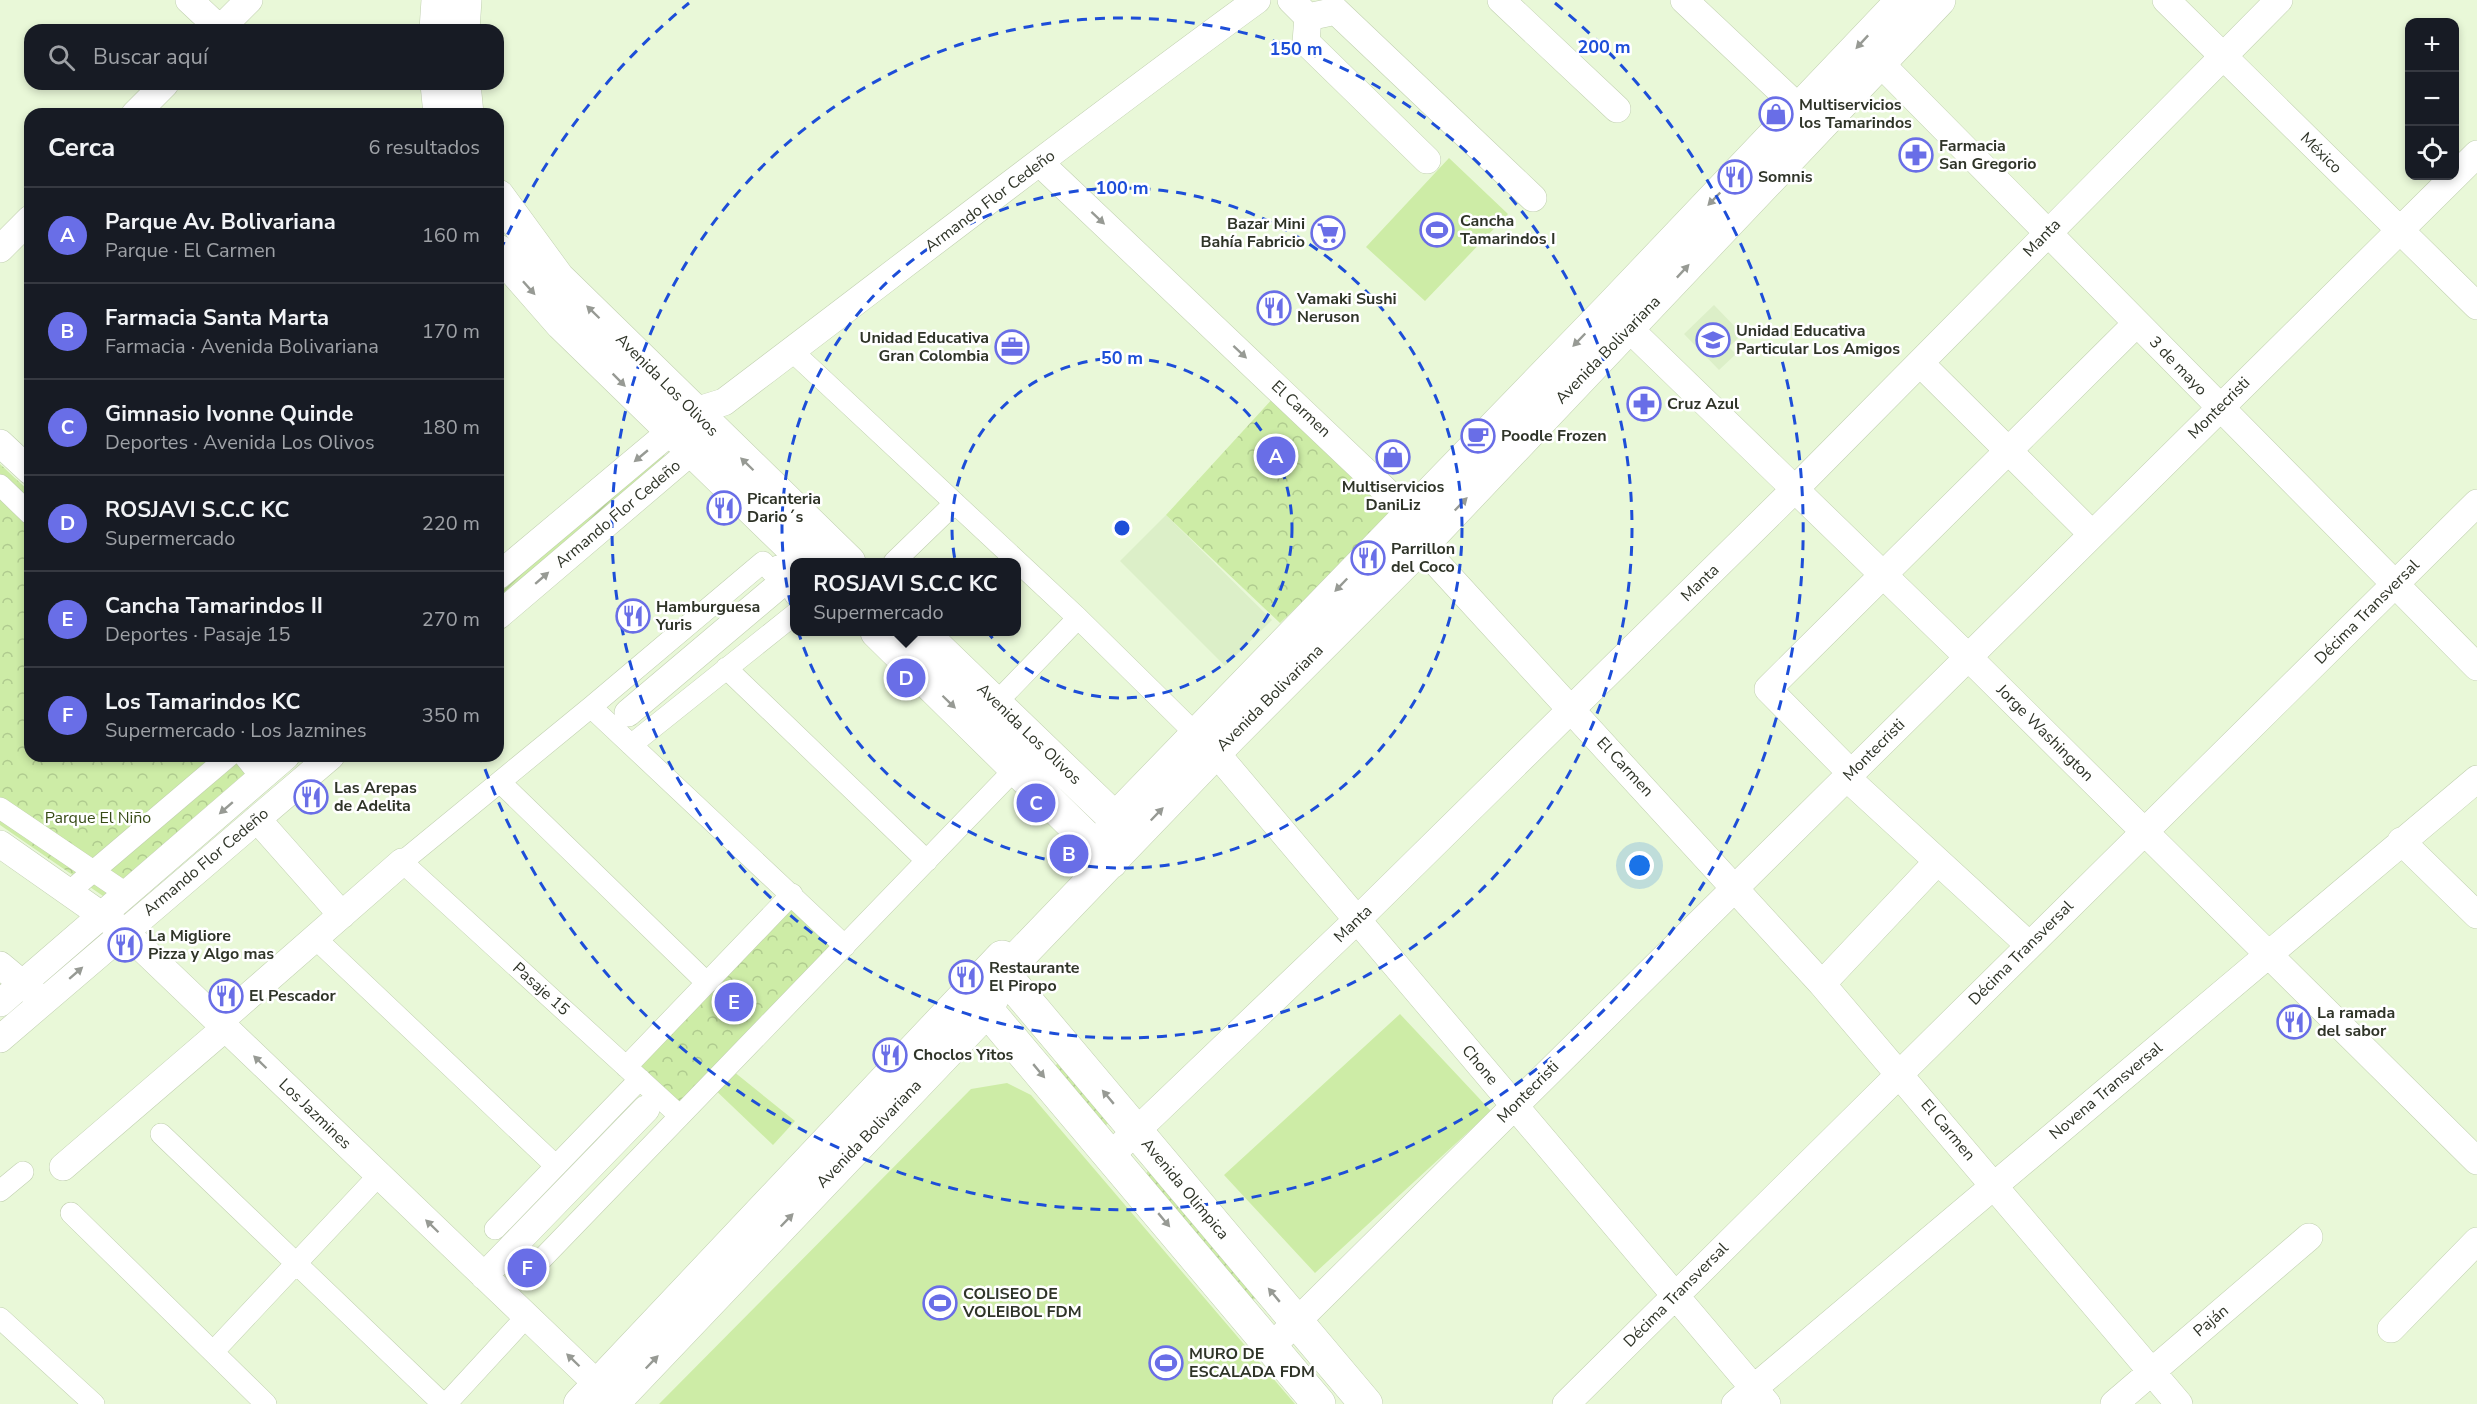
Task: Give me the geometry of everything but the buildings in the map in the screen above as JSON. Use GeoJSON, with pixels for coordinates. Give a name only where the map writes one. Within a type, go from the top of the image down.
{"type":"FeatureCollection","features":[{"type":"Feature","properties":{"kind":"street"},"geometry":{"type":"LineString","coordinates":[[189,0],[215,24]]}},
{"type":"Feature","properties":{"kind":"street"},"geometry":{"type":"LineString","coordinates":[[225,24],[249,0]]}},
{"type":"Feature","properties":{"kind":"street"},"geometry":{"type":"LineString","coordinates":[[436,24],[438,0]]}},
{"type":"Feature","properties":{"kind":"street"},"geometry":{"type":"LineString","coordinates":[[463,24],[465,0]]}},
{"type":"Feature","properties":{"kind":"street","name":"Armando Flor Cedeño"},"geometry":{"type":"LineString","coordinates":[[504,571],[699,425],[1113,105],[1257,0]]}},
{"type":"Feature","properties":{"kind":"street"},"geometry":{"type":"LineString","coordinates":[[1501,0],[1617,110]]}},
{"type":"Feature","properties":{"kind":"street"},"geometry":{"type":"LineString","coordinates":[[1684,0],[1800,109]]}},
{"type":"Feature","properties":{"kind":"street","name":"Avenida Bolivariana"},"geometry":{"type":"LineString","coordinates":[[1206,744],[1421,546],[1800,109],[1903,0]]}},
{"type":"Feature","properties":{"kind":"street","name":"Avenida Bolivariana"},"geometry":{"type":"LineString","coordinates":[[601,1398],[987,1010],[1004,973],[1106,856],[1125,828],[1206,744],[1410,514],[1619,318],[1880,63],[1939,0]]}},
{"type":"Feature","properties":{"kind":"street","name":"México"},"geometry":{"type":"LineString","coordinates":[[2166,0],[2477,306]]}},
{"type":"Feature","properties":{"kind":"street","name":"Manta"},"geometry":{"type":"LineString","coordinates":[[1110,1156],[1357,920],[1795,489],[2279,0]]}},
{"type":"Feature","properties":{"kind":"street"},"geometry":{"type":"LineString","coordinates":[[1427,160],[1306,42],[1300,9],[1336,10],[1533,198]]}},
{"type":"Feature","properties":{"kind":"street","name":"3 de mayo"},"geometry":{"type":"LineString","coordinates":[[1880,63],[2477,667]]}},
{"type":"Feature","properties":{"kind":"street"},"geometry":{"type":"LineString","coordinates":[[141,108],[159,90]]}},
{"type":"Feature","properties":{"kind":"street"},"geometry":{"type":"LineString","coordinates":[[438,90],[439,108]]}},
{"type":"Feature","properties":{"kind":"street"},"geometry":{"type":"LineString","coordinates":[[465,90],[466,108]]}},
{"type":"Feature","properties":{"kind":"street","name":"Montecristi"},"geometry":{"type":"LineString","coordinates":[[1271,1347],[2477,154]]}},
{"type":"Feature","properties":{"kind":"street","name":"El Carmen"},"geometry":{"type":"LineString","coordinates":[[1040,163],[1410,514],[1421,546],[1822,984],[2179,1404]]}},
{"type":"Feature","properties":{"kind":"street","name":"Avenida Los Olivos"},"geometry":{"type":"LineString","coordinates":[[504,204],[558,278],[699,425],[845,558]]}},
{"type":"Feature","properties":{"kind":"street"},"geometry":{"type":"LineString","coordinates":[[1,244],[24,224]]}},
{"type":"Feature","properties":{"kind":"street","name":"Avenida Los Olivos"},"geometry":{"type":"LineString","coordinates":[[504,258],[562,324],[699,425],[794,558]]}},
{"type":"Feature","properties":{"kind":"street","name":"Jorge Washington"},"geometry":{"type":"LineString","coordinates":[[1619,318],[1968,657],[2477,1161]]}},
{"type":"Feature","properties":{"kind":"street"},"geometry":{"type":"LineString","coordinates":[[2030,945],[1938,862],[1849,775],[1768,690],[2137,323]]}},
{"type":"Feature","properties":{"kind":"street"},"geometry":{"type":"LineString","coordinates":[[792,351],[1014,558]]}},
{"type":"Feature","properties":{"kind":"street"},"geometry":{"type":"LineString","coordinates":[[1920,363],[2092,534]]}},
{"type":"Feature","properties":{"kind":"street","name":"Armando Flor Cedeño"},"geometry":{"type":"LineString","coordinates":[[504,610],[699,425]]}},
{"type":"Feature","properties":{"kind":"street"},"geometry":{"type":"LineString","coordinates":[[0,443],[24,465]]}},
{"type":"Feature","properties":{"kind":"street"},"geometry":{"type":"LineString","coordinates":[[0,485],[24,508]]}},
{"type":"Feature","properties":{"kind":"street"},"geometry":{"type":"LineString","coordinates":[[898,558],[955,503]]}},
{"type":"Feature","properties":{"kind":"street","name":"Décima Transversal"},"geometry":{"type":"LineString","coordinates":[[1566,1404],[2477,503]]}},
{"type":"Feature","properties":{"kind":"street"},"geometry":{"type":"LineString","coordinates":[[63,1167],[402,862],[763,562],[772,573],[790,568]]}},
{"type":"Feature","properties":{"kind":"street"},"geometry":{"type":"LineString","coordinates":[[1021,565],[1206,744]]}},
{"type":"Feature","properties":{"kind":"street"},"geometry":{"type":"LineString","coordinates":[[628,713],[790,573]]}},
{"type":"Feature","properties":{"kind":"street"},"geometry":{"type":"LineString","coordinates":[[631,745],[790,618]]}},
{"type":"Feature","properties":{"kind":"street"},"geometry":{"type":"LineString","coordinates":[[996,703],[1078,618]]}},
{"type":"Feature","properties":{"kind":"street","name":"Avenida Los Olivos"},"geometry":{"type":"LineString","coordinates":[[881,636],[1106,856]]}},
{"type":"Feature","properties":{"kind":"street","name":"Avenida Los Olivos"},"geometry":{"type":"LineString","coordinates":[[925,636],[1125,828]]}},
{"type":"Feature","properties":{"kind":"street"},"geometry":{"type":"LineString","coordinates":[[726,668],[927,861]]}},
{"type":"Feature","properties":{"kind":"street"},"geometry":{"type":"LineString","coordinates":[[591,707],[845,946]]}},
{"type":"Feature","properties":{"kind":"street","name":"Chone"},"geometry":{"type":"LineString","coordinates":[[1206,744],[1675,1295],[1752,1399]]}},
{"type":"Feature","properties":{"kind":"street"},"geometry":{"type":"LineString","coordinates":[[69,892],[222,762]]}},
{"type":"Feature","properties":{"kind":"street"},"geometry":{"type":"LineString","coordinates":[[249,762],[261,777]]}},
{"type":"Feature","properties":{"kind":"street","name":"Armando Flor Cedeño"},"geometry":{"type":"LineString","coordinates":[[0,1003],[278,762]]}},
{"type":"Feature","properties":{"kind":"street"},"geometry":{"type":"LineString","coordinates":[[288,762],[303,779]]}},
{"type":"Feature","properties":{"kind":"street","name":"Armando Flor Cedeño"},"geometry":{"type":"LineString","coordinates":[[0,1039],[324,762]]}},
{"type":"Feature","properties":{"kind":"street"},"geometry":{"type":"LineString","coordinates":[[538,1263],[1016,768]]}},
{"type":"Feature","properties":{"kind":"street","name":"Novena Transversal"},"geometry":{"type":"LineString","coordinates":[[1752,1399],[1995,1185],[2477,779]]}},
{"type":"Feature","properties":{"kind":"street"},"geometry":{"type":"LineString","coordinates":[[500,782],[707,983]]}},
{"type":"Feature","properties":{"kind":"street"},"geometry":{"type":"LineString","coordinates":[[0,808],[127,894]]}},
{"type":"Feature","properties":{"kind":"street"},"geometry":{"type":"LineString","coordinates":[[256,819],[342,915]]}},
{"type":"Feature","properties":{"kind":"street"},"geometry":{"type":"LineString","coordinates":[[2401,841],[2477,915]]}},
{"type":"Feature","properties":{"kind":"street","name":"Los Jazmines"},"geometry":{"type":"LineString","coordinates":[[0,844],[124,931],[527,1316],[601,1398]]}},
{"type":"Feature","properties":{"kind":"street","name":"Avenida Bolivariana"},"geometry":{"type":"LineString","coordinates":[[601,1398],[1106,856]]}},
{"type":"Feature","properties":{"kind":"street","name":"Pasaje 15"},"geometry":{"type":"LineString","coordinates":[[402,862],[680,1116]]}},
{"type":"Feature","properties":{"kind":"street"},"geometry":{"type":"LineString","coordinates":[[1822,984],[1938,862]]}},
{"type":"Feature","properties":{"kind":"street"},"geometry":{"type":"LineString","coordinates":[[495,1229],[556,1166],[707,983],[792,894]]}},
{"type":"Feature","properties":{"kind":"street"},"geometry":{"type":"LineString","coordinates":[[315,938],[556,1166]]}},
{"type":"Feature","properties":{"kind":"street"},"geometry":{"type":"LineString","coordinates":[[0,966],[44,1002]]}},
{"type":"Feature","properties":{"kind":"street","name":"Avenida Olimpica"},"geometry":{"type":"LineString","coordinates":[[1004,973],[1366,1404]]}},
{"type":"Feature","properties":{"kind":"street"},"geometry":{"type":"LineString","coordinates":[[987,1010],[1319,1404]]}},
{"type":"Feature","properties":{"kind":"street"},"geometry":{"type":"LineString","coordinates":[[484,1276],[646,1109]]}},
{"type":"Feature","properties":{"kind":"street"},"geometry":{"type":"LineString","coordinates":[[161,1134],[444,1404],[527,1316]]}},
{"type":"Feature","properties":{"kind":"street"},"geometry":{"type":"LineString","coordinates":[[0,1191],[22,1172]]}},
{"type":"Feature","properties":{"kind":"street"},"geometry":{"type":"LineString","coordinates":[[213,1352],[379,1176]]}},
{"type":"Feature","properties":{"kind":"street"},"geometry":{"type":"LineString","coordinates":[[71,1213],[266,1404]]}},
{"type":"Feature","properties":{"kind":"street","name":"Paján"},"geometry":{"type":"LineString","coordinates":[[2114,1404],[2308,1238]]}},
{"type":"Feature","properties":{"kind":"street"},"geometry":{"type":"LineString","coordinates":[[2391,1329],[2477,1241]]}},
{"type":"Feature","properties":{"kind":"street"},"geometry":{"type":"LineString","coordinates":[[0,1318],[94,1404]]}},
{"type":"Feature","properties":{"kind":"shaded area","name":"Unidad Educativa Particular Los Amigos"},"geometry":{"type":"Polygon","coordinates":[[[1714,305],[1742,334],[1729,347],[1736,354],[1719,370],[1684,334],[1714,305]]]}},
{"type":"Feature","properties":{"kind":"shaded area"},"geometry":{"type":"Polygon","coordinates":[[[1166,515],[1272,620],[1225,666],[1120,561],[1166,515]]]}},
{"type":"Feature","properties":{"kind":"green space","name":"Cancha Tamarindos I"},"geometry":{"type":"Polygon","coordinates":[[[1449,158],[1508,214],[1425,301],[1366,247],[1449,158]]]}},
{"type":"Feature","properties":{"kind":"green space"},"geometry":{"type":"Polygon","coordinates":[[[1275,396],[1391,516],[1280,623],[1166,515],[1275,396]]]}},
{"type":"Feature","properties":{"kind":"green space"},"geometry":{"type":"Polygon","coordinates":[[[662,453],[666,457],[504,599],[504,584],[662,453]]]}},
{"type":"Feature","properties":{"kind":"green space","name":"Parque El Niño"},"geometry":{"type":"Polygon","coordinates":[[[0,464],[24,486],[24,762],[258,762],[103,896],[0,825],[0,464]]]}},
{"type":"Feature","properties":{"kind":"green space"},"geometry":{"type":"Polygon","coordinates":[[[792,894],[845,946],[680,1116],[626,1067],[792,894]]]}},
{"type":"Feature","properties":{"kind":"green space"},"geometry":{"type":"Polygon","coordinates":[[[1400,1014],[1491,1111],[1315,1273],[1224,1175],[1400,1014]]]}},
{"type":"Feature","properties":{"kind":"green space"},"geometry":{"type":"Polygon","coordinates":[[[1060,1061],[1110,1122],[1102,1125],[1055,1070],[1060,1061]]]}},
{"type":"Feature","properties":{"kind":"green space"},"geometry":{"type":"Polygon","coordinates":[[[728,1067],[795,1121],[773,1145],[710,1085],[728,1067]]]}},
{"type":"Feature","properties":{"kind":"green space"},"geometry":{"type":"Polygon","coordinates":[[[1007,1083],[1031,1095],[1295,1404],[659,1404],[971,1089],[1007,1083]]]}},
{"type":"Feature","properties":{"kind":"green space"},"geometry":{"type":"Polygon","coordinates":[[[1151,1168],[1260,1297],[1252,1300],[1146,1176],[1151,1168]]]}},
{"type":"Feature","properties":{"kind":"place","name":"Multiservicios los Tamarindos"},"geometry":{"type":"Point","coordinates":[1776,114]}},
{"type":"Feature","properties":{"kind":"place","name":"Farmacia San Gregorio"},"geometry":{"type":"Point","coordinates":[1916,155]}},
{"type":"Feature","properties":{"kind":"place","name":"Somnis"},"geometry":{"type":"Point","coordinates":[1735,177]}},
{"type":"Feature","properties":{"kind":"place","name":"Cancha Tamarindos I"},"geometry":{"type":"Point","coordinates":[1437,230]}},
{"type":"Feature","properties":{"kind":"place","name":"Bazar Mini Bahía Fabricio"},"geometry":{"type":"Point","coordinates":[1328,233]}},
{"type":"Feature","properties":{"kind":"place","name":"Vamaki Sushi Neruson"},"geometry":{"type":"Point","coordinates":[1274,308]}},
{"type":"Feature","properties":{"kind":"place","name":"Unidad Educativa Particular Los Amigos"},"geometry":{"type":"Point","coordinates":[1713,340]}},
{"type":"Feature","properties":{"kind":"place","name":"Unidad Educativa Gran Colombia"},"geometry":{"type":"Point","coordinates":[1012,347]}},
{"type":"Feature","properties":{"kind":"place","name":"Cruz Azul"},"geometry":{"type":"Point","coordinates":[1644,404]}},
{"type":"Feature","properties":{"kind":"place","name":"Poodle Frozen"},"geometry":{"type":"Point","coordinates":[1478,436]}},
{"type":"Feature","properties":{"kind":"place","name":"Parque Av. Bolivariana"},"geometry":{"type":"Point","coordinates":[1276,456]}},
{"type":"Feature","properties":{"kind":"place","name":"Multiservicios DaniLiz"},"geometry":{"type":"Point","coordinates":[1393,457]}},
{"type":"Feature","properties":{"kind":"place","name":"Picanteria Dario´s"},"geometry":{"type":"Point","coordinates":[724,508]}},
{"type":"Feature","properties":{"kind":"place","name":"Parrillon del Coco"},"geometry":{"type":"Point","coordinates":[1368,558]}},
{"type":"Feature","properties":{"kind":"place","name":"Hamburguesa Yuris"},"geometry":{"type":"Point","coordinates":[633,616]}},
{"type":"Feature","properties":{"kind":"place","name":"ROSJAVI S.C.C KC"},"geometry":{"type":"Point","coordinates":[906,678]}},
{"type":"Feature","properties":{"kind":"place","name":"Las Arepas de Adelita"},"geometry":{"type":"Point","coordinates":[311,797]}},
{"type":"Feature","properties":{"kind":"place","name":"Gimnasio Ivonne Quinde"},"geometry":{"type":"Point","coordinates":[1036,803]}},
{"type":"Feature","properties":{"kind":"place","name":"Farmacia Santa Marta"},"geometry":{"type":"Point","coordinates":[1069,854]}},
{"type":"Feature","properties":{"kind":"place","name":"La Migliore Pizza y Algo mas"},"geometry":{"type":"Point","coordinates":[125,945]}},
{"type":"Feature","properties":{"kind":"place","name":"Restaurante El Piropo"},"geometry":{"type":"Point","coordinates":[966,977]}},
{"type":"Feature","properties":{"kind":"place","name":"El Pescador"},"geometry":{"type":"Point","coordinates":[226,996]}},
{"type":"Feature","properties":{"kind":"place","name":"Cancha Tamarindos II"},"geometry":{"type":"Point","coordinates":[734,1002]}},
{"type":"Feature","properties":{"kind":"place","name":"La ramada del sabor"},"geometry":{"type":"Point","coordinates":[2294,1022]}},
{"type":"Feature","properties":{"kind":"place","name":"Choclos Yitos"},"geometry":{"type":"Point","coordinates":[890,1055]}},
{"type":"Feature","properties":{"kind":"place","name":"Los Tamarindos KC"},"geometry":{"type":"Point","coordinates":[527,1268]}},
{"type":"Feature","properties":{"kind":"place","name":"COLISEO DE VOLEIBOL FDM"},"geometry":{"type":"Point","coordinates":[940,1303]}},
{"type":"Feature","properties":{"kind":"place","name":"MURO DE ESCALADA FDM"},"geometry":{"type":"Point","coordinates":[1166,1363]}}]}
